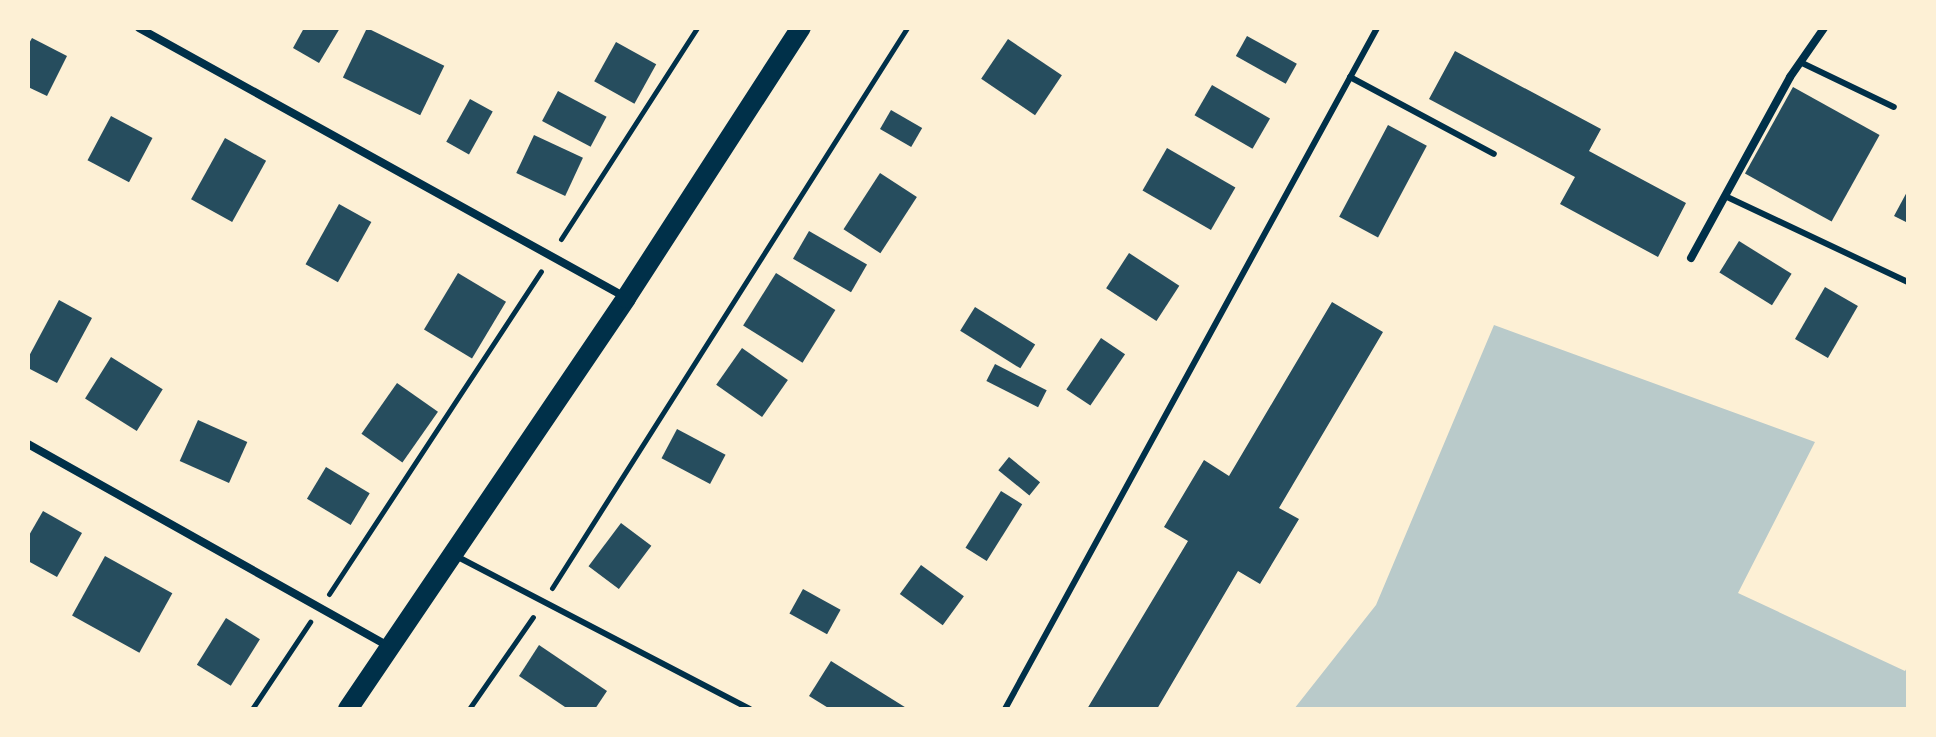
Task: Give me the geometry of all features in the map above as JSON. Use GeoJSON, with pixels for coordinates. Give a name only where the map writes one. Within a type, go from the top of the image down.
{"type":"FeatureCollection","features":[{"type":"Feature","properties":{"kind":"main road"},"geometry":{"type":"LineString","coordinates":[[348,709],[626,298],[801,28]]}},
{"type":"Feature","properties":{"kind":"street"},"geometry":{"type":"LineString","coordinates":[[139,28],[626,298]]}},
{"type":"Feature","properties":{"kind":"street"},"geometry":{"type":"LineString","coordinates":[[1691,258],[1800,62],[1824,28]]}},
{"type":"Feature","properties":{"kind":"street"},"geometry":{"type":"LineString","coordinates":[[28,444],[390,647]]}},
{"type":"Feature","properties":{"kind":"lane"},"geometry":{"type":"LineString","coordinates":[[1005,709],[1377,28]]}},
{"type":"Feature","properties":{"kind":"lane"},"geometry":{"type":"LineString","coordinates":[[1800,62],[1894,107]]}},
{"type":"Feature","properties":{"kind":"lane"},"geometry":{"type":"LineString","coordinates":[[1350,77],[1494,154]]}},
{"type":"Feature","properties":{"kind":"lane"},"geometry":{"type":"LineString","coordinates":[[1725,196],[1908,282]]}},
{"type":"Feature","properties":{"kind":"lane"},"geometry":{"type":"LineString","coordinates":[[453,555],[750,709]]}},
{"type":"Feature","properties":{"kind":"path"},"geometry":{"type":"LineString","coordinates":[[252,709],[551,256],[697,28]]}},
{"type":"Feature","properties":{"kind":"path"},"geometry":{"type":"LineString","coordinates":[[469,709],[543,602],[907,28]]}},
{"type":"Feature","properties":{"kind":"shaded area"},"geometry":{"type":"Polygon","coordinates":[[[1494,325],[1815,442],[1738,593],[1905,671],[1908,666],[1908,709],[1294,709],[1376,605],[1494,325]]]}},
{"type":"Feature","properties":{"kind":"building"},"geometry":{"type":"Polygon","coordinates":[[[304,28],[340,28],[319,63],[293,48],[304,28]]]}},
{"type":"Feature","properties":{"kind":"building"},"geometry":{"type":"Polygon","coordinates":[[[367,28],[444,66],[420,115],[343,77],[367,28]]]}},
{"type":"Feature","properties":{"kind":"building"},"geometry":{"type":"Polygon","coordinates":[[[1247,36],[1297,64],[1286,84],[1236,56],[1247,36]]]}},
{"type":"Feature","properties":{"kind":"building"},"geometry":{"type":"Polygon","coordinates":[[[32,38],[67,56],[47,96],[28,87],[28,45],[32,38]]]}},
{"type":"Feature","properties":{"kind":"building"},"geometry":{"type":"Polygon","coordinates":[[[1008,39],[1062,75],[1035,115],[981,79],[1008,39]]]}},
{"type":"Feature","properties":{"kind":"building"},"geometry":{"type":"Polygon","coordinates":[[[616,42],[656,64],[634,104],[594,81],[616,42]]]}},
{"type":"Feature","properties":{"kind":"building"},"geometry":{"type":"Polygon","coordinates":[[[1455,51],[1601,129],[1589,151],[1686,203],[1658,257],[1560,204],[1575,177],[1429,99],[1455,51]]]}},
{"type":"Feature","properties":{"kind":"building"},"geometry":{"type":"Polygon","coordinates":[[[1212,85],[1270,118],[1253,149],[1194,115],[1212,85]]]}},
{"type":"Feature","properties":{"kind":"building"},"geometry":{"type":"Polygon","coordinates":[[[1793,87],[1880,135],[1832,222],[1745,174],[1793,87]]]}},
{"type":"Feature","properties":{"kind":"building"},"geometry":{"type":"Polygon","coordinates":[[[558,91],[607,117],[591,147],[542,121],[558,91]]]}},
{"type":"Feature","properties":{"kind":"building"},"geometry":{"type":"Polygon","coordinates":[[[470,99],[493,112],[469,154],[446,142],[470,99]]]}},
{"type":"Feature","properties":{"kind":"building"},"geometry":{"type":"Polygon","coordinates":[[[891,110],[922,128],[911,147],[880,129],[891,110]]]}},
{"type":"Feature","properties":{"kind":"building"},"geometry":{"type":"Polygon","coordinates":[[[111,116],[152,138],[129,182],[88,160],[111,116]]]}},
{"type":"Feature","properties":{"kind":"building"},"geometry":{"type":"Polygon","coordinates":[[[1388,125],[1427,146],[1378,237],[1339,217],[1388,125]]]}},
{"type":"Feature","properties":{"kind":"building"},"geometry":{"type":"Polygon","coordinates":[[[534,135],[583,158],[565,196],[516,173],[534,135]]]}},
{"type":"Feature","properties":{"kind":"building"},"geometry":{"type":"Polygon","coordinates":[[[225,138],[266,161],[232,222],[191,199],[225,138]]]}},
{"type":"Feature","properties":{"kind":"building"},"geometry":{"type":"Polygon","coordinates":[[[1167,148],[1235,188],[1211,230],[1142,190],[1167,148]]]}},
{"type":"Feature","properties":{"kind":"building"},"geometry":{"type":"Polygon","coordinates":[[[880,173],[917,197],[880,253],[844,229],[880,173]]]}},
{"type":"Feature","properties":{"kind":"building"},"geometry":{"type":"Polygon","coordinates":[[[1908,190],[1908,223],[1894,216],[1908,190]]]}},
{"type":"Feature","properties":{"kind":"building"},"geometry":{"type":"Polygon","coordinates":[[[339,204],[371,222],[338,282],[306,264],[339,204]]]}},
{"type":"Feature","properties":{"kind":"building"},"geometry":{"type":"Polygon","coordinates":[[[809,231],[867,264],[851,292],[793,259],[809,231]]]}},
{"type":"Feature","properties":{"kind":"building"},"geometry":{"type":"Polygon","coordinates":[[[1739,241],[1792,274],[1772,305],[1719,272],[1739,241]]]}},
{"type":"Feature","properties":{"kind":"building"},"geometry":{"type":"Polygon","coordinates":[[[1129,253],[1179,286],[1156,321],[1106,288],[1129,253]]]}},
{"type":"Feature","properties":{"kind":"building"},"geometry":{"type":"Polygon","coordinates":[[[458,273],[506,302],[472,358],[424,330],[458,273]]]}},
{"type":"Feature","properties":{"kind":"building"},"geometry":{"type":"Polygon","coordinates":[[[776,273],[835,310],[803,363],[743,326],[776,273]]]}},
{"type":"Feature","properties":{"kind":"building"},"geometry":{"type":"Polygon","coordinates":[[[1825,287],[1858,306],[1828,358],[1795,339],[1825,287]]]}},
{"type":"Feature","properties":{"kind":"building"},"geometry":{"type":"Polygon","coordinates":[[[59,300],[92,318],[57,383],[28,368],[28,358],[59,300]]]}},
{"type":"Feature","properties":{"kind":"building"},"geometry":{"type":"Polygon","coordinates":[[[1332,302],[1383,332],[1279,508],[1299,519],[1260,584],[1238,571],[1157,709],[1087,709],[1188,541],[1164,527],[1204,460],[1229,476],[1332,302]]]}},
{"type":"Feature","properties":{"kind":"building"},"geometry":{"type":"Polygon","coordinates":[[[975,307],[1035,345],[1020,368],[960,331],[975,307]]]}},
{"type":"Feature","properties":{"kind":"building"},"geometry":{"type":"Polygon","coordinates":[[[1101,338],[1125,354],[1090,406],[1066,389],[1101,338]]]}},
{"type":"Feature","properties":{"kind":"building"},"geometry":{"type":"Polygon","coordinates":[[[742,348],[788,380],[762,417],[716,385],[742,348]]]}},
{"type":"Feature","properties":{"kind":"building"},"geometry":{"type":"Polygon","coordinates":[[[111,357],[163,389],[137,431],[85,399],[111,357]]]}},
{"type":"Feature","properties":{"kind":"building"},"geometry":{"type":"Polygon","coordinates":[[[995,364],[1047,390],[1038,407],[986,381],[995,364]]]}},
{"type":"Feature","properties":{"kind":"building"},"geometry":{"type":"Polygon","coordinates":[[[397,383],[438,412],[402,462],[361,434],[397,383]]]}},
{"type":"Feature","properties":{"kind":"building"},"geometry":{"type":"Polygon","coordinates":[[[198,420],[247,442],[229,483],[180,461],[198,420]]]}},
{"type":"Feature","properties":{"kind":"building"},"geometry":{"type":"Polygon","coordinates":[[[677,429],[726,455],[710,484],[662,458],[677,429]]]}},
{"type":"Feature","properties":{"kind":"building"},"geometry":{"type":"Polygon","coordinates":[[[1009,457],[1040,482],[1029,495],[998,470],[1009,457]]]}},
{"type":"Feature","properties":{"kind":"building"},"geometry":{"type":"Polygon","coordinates":[[[326,467],[370,493],[351,525],[307,499],[326,467]]]}},
{"type":"Feature","properties":{"kind":"building"},"geometry":{"type":"Polygon","coordinates":[[[1001,491],[1022,504],[987,561],[965,548],[1001,491]]]}},
{"type":"Feature","properties":{"kind":"building"},"geometry":{"type":"Polygon","coordinates":[[[43,511],[82,533],[57,577],[28,561],[28,537],[43,511]]]}},
{"type":"Feature","properties":{"kind":"building"},"geometry":{"type":"Polygon","coordinates":[[[621,523],[651,546],[619,589],[589,566],[621,523]]]}},
{"type":"Feature","properties":{"kind":"building"},"geometry":{"type":"Polygon","coordinates":[[[105,556],[172,593],[139,653],[72,615],[105,556]]]}},
{"type":"Feature","properties":{"kind":"building"},"geometry":{"type":"Polygon","coordinates":[[[921,565],[964,596],[943,625],[900,594],[921,565]]]}},
{"type":"Feature","properties":{"kind":"building"},"geometry":{"type":"Polygon","coordinates":[[[803,589],[841,610],[827,634],[789,613],[803,589]]]}},
{"type":"Feature","properties":{"kind":"building"},"geometry":{"type":"Polygon","coordinates":[[[226,618],[260,639],[231,686],[197,665],[226,618]]]}},
{"type":"Feature","properties":{"kind":"building"},"geometry":{"type":"Polygon","coordinates":[[[539,645],[607,691],[595,709],[568,709],[519,676],[539,645]]]}},
{"type":"Feature","properties":{"kind":"building"},"geometry":{"type":"Polygon","coordinates":[[[831,661],[908,709],[830,709],[809,696],[831,661]]]}}]}
